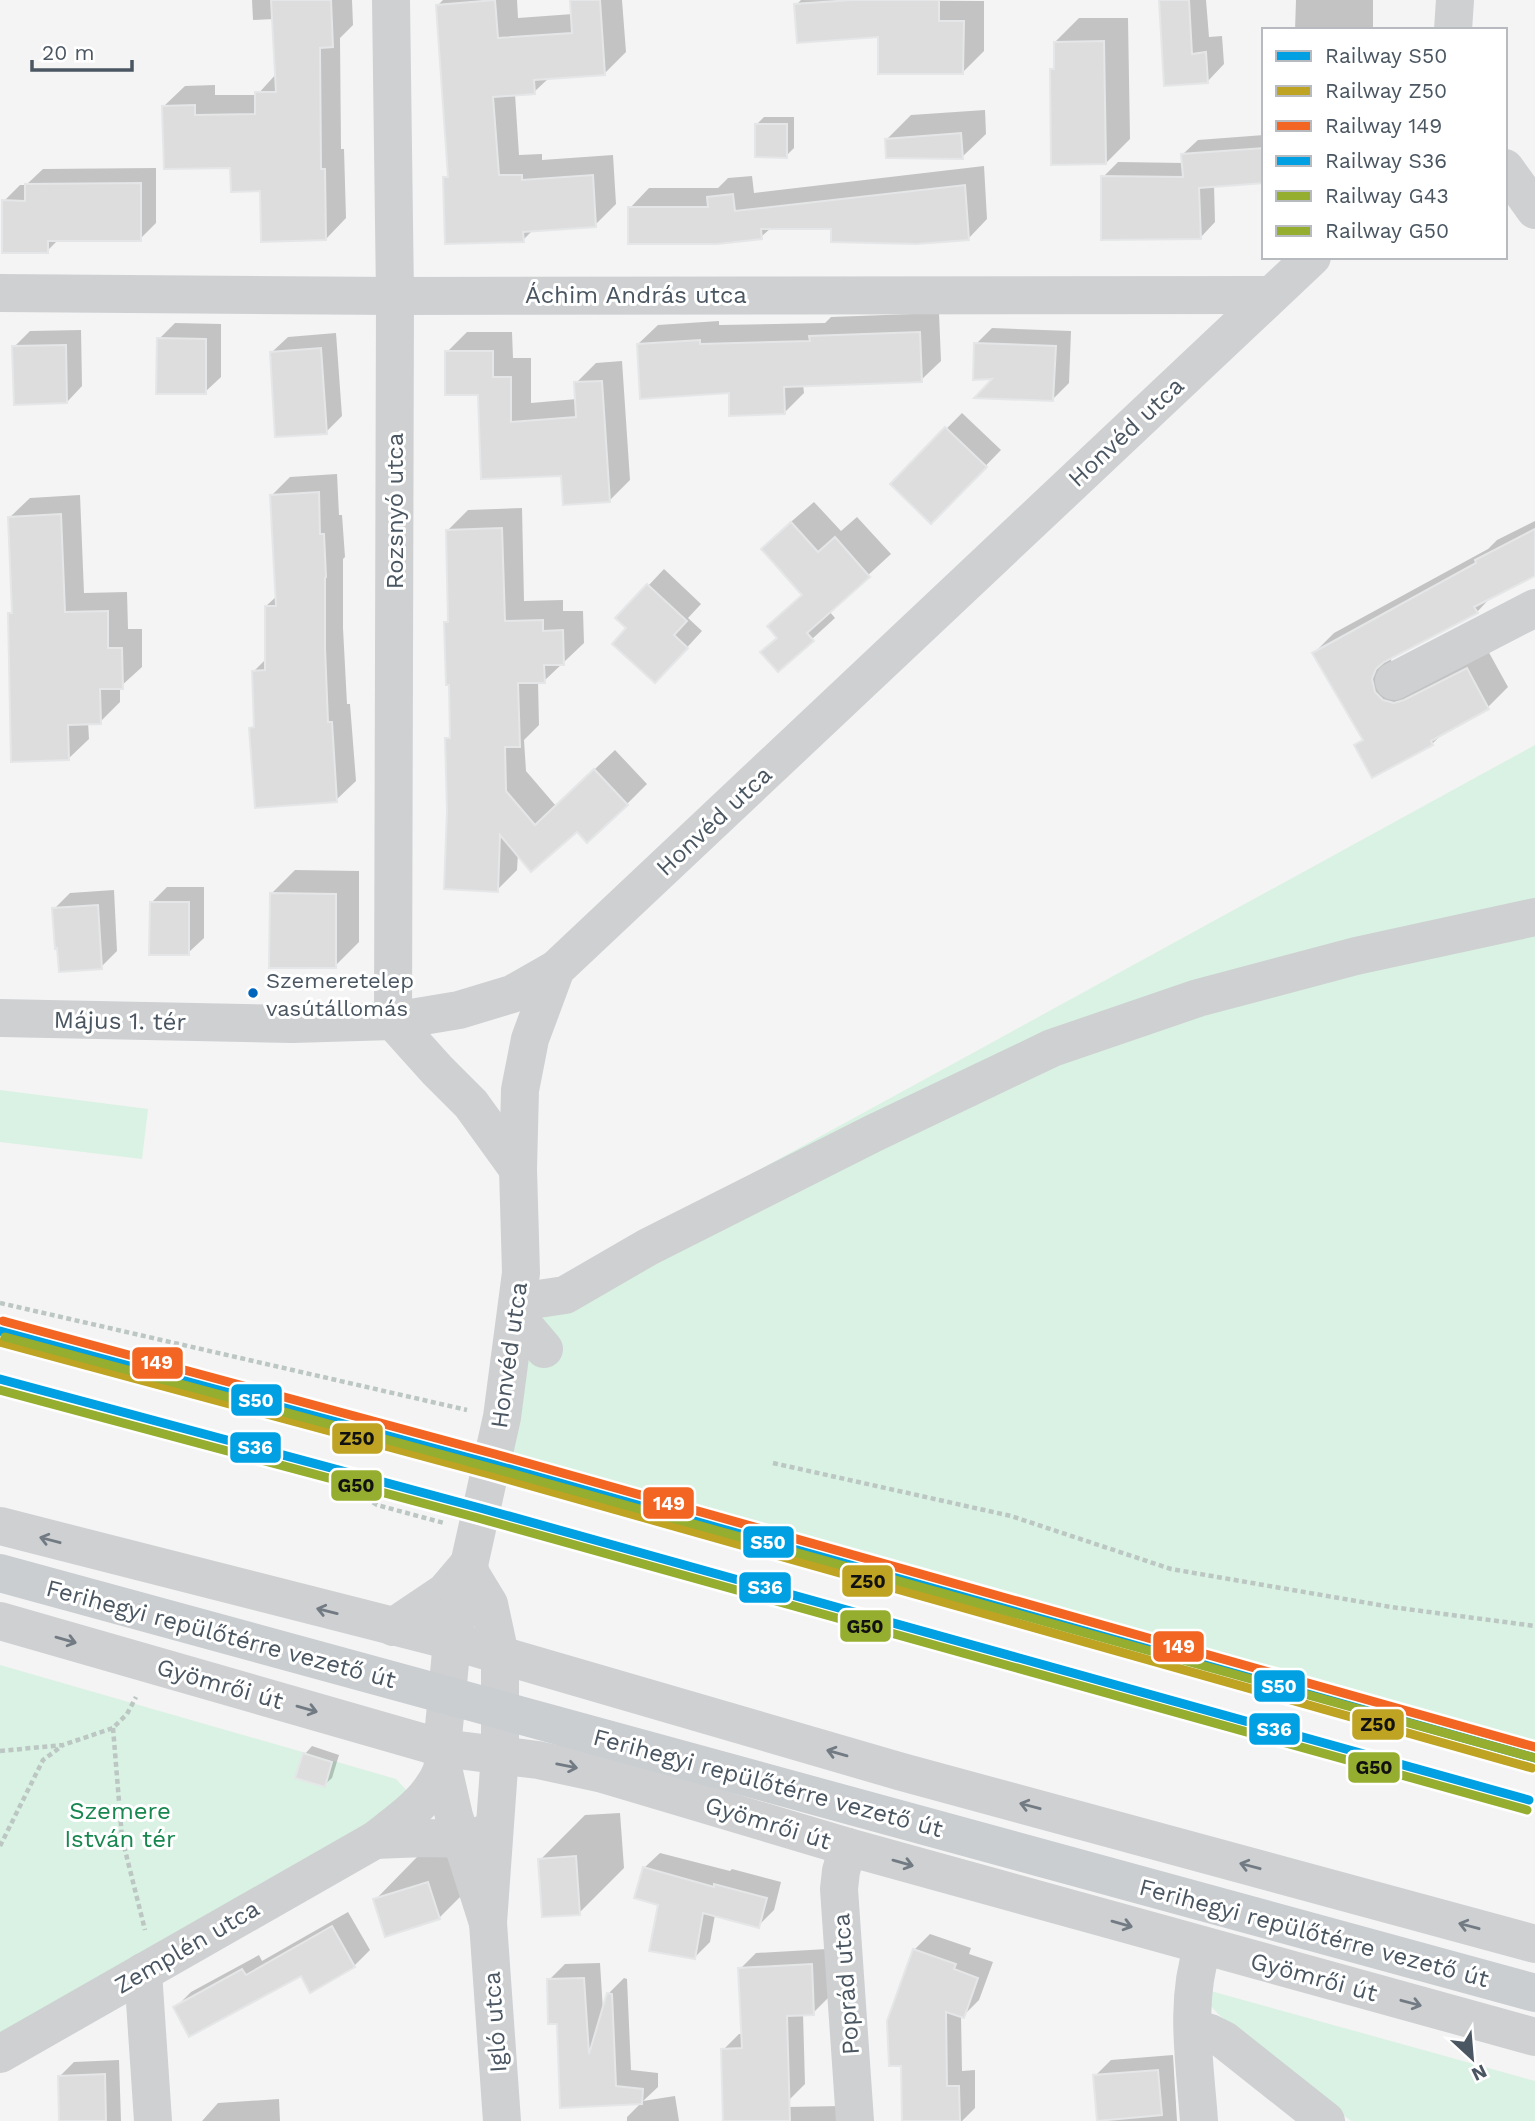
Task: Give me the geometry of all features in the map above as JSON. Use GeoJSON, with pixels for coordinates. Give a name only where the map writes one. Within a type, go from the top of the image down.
{"type":"FeatureCollection","features":[{"type":"Feature","properties":{"kind":"main road","name":"Ferihegyi repülőtérre vezető út"},"geometry":{"type":"LineString","coordinates":[[0,1573],[1535,1993]]}},
{"type":"Feature","properties":{"kind":"street","name":"Rozsnyó utca"},"geometry":{"type":"LineString","coordinates":[[391,0],[395,296],[394,1021]]}},
{"type":"Feature","properties":{"kind":"street"},"geometry":{"type":"LineString","coordinates":[[1453,28],[1455,0]]}},
{"type":"Feature","properties":{"kind":"street"},"geometry":{"type":"LineString","coordinates":[[1507,171],[1535,210]]}},
{"type":"Feature","properties":{"kind":"street","name":"Honvéd utca"},"geometry":{"type":"LineString","coordinates":[[443,1758],[452,1642],[502,1417],[517,1309],[521,1273],[518,1168],[520,1090],[530,1039],[556,970],[1310,259]]}},
{"type":"Feature","properties":{"kind":"street","name":"Áchim András utca"},"geometry":{"type":"LineString","coordinates":[[0,293],[395,296],[1271,295]]}},
{"type":"Feature","properties":{"kind":"street"},"geometry":{"type":"LineString","coordinates":[[1394,681],[1535,608]]}},
{"type":"Feature","properties":{"kind":"street"},"geometry":{"type":"LineString","coordinates":[[544,1349],[517,1309],[565,1294],[671,1235],[874,1133],[1052,1048],[1198,998],[1356,956],[1535,917]]}},
{"type":"Feature","properties":{"kind":"street"},"geometry":{"type":"LineString","coordinates":[[394,1021],[459,1010],[512,994],[556,970]]}},
{"type":"Feature","properties":{"kind":"street","name":"Május 1. tér"},"geometry":{"type":"LineString","coordinates":[[0,1018],[292,1024],[394,1021]]}},
{"type":"Feature","properties":{"kind":"street"},"geometry":{"type":"LineString","coordinates":[[394,1021],[471,1104],[518,1168]]}},
{"type":"Feature","properties":{"kind":"street"},"geometry":{"type":"LineString","coordinates":[[0,1526],[500,1655],[902,1772],[1535,1944]]}},
{"type":"Feature","properties":{"kind":"street"},"geometry":{"type":"LineString","coordinates":[[393,1627],[445,1592],[468,1565],[489,1604],[513,1628],[609,1687]]}},
{"type":"Feature","properties":{"kind":"street"},"geometry":{"type":"LineString","coordinates":[[489,1604],[500,1655],[500,1754]]}},
{"type":"Feature","properties":{"kind":"street","name":"Gyömrői út"},"geometry":{"type":"LineString","coordinates":[[0,1621],[443,1758],[500,1754],[603,1774],[848,1847],[1535,2037]]}},
{"type":"Feature","properties":{"kind":"street","name":"Igló utca"},"geometry":{"type":"LineString","coordinates":[[500,1754],[488,1923],[502,2121]]}},
{"type":"Feature","properties":{"kind":"street","name":"Igló utca"},"geometry":{"type":"LineString","coordinates":[[443,1758],[461,1839],[488,1923]]}},
{"type":"Feature","properties":{"kind":"street","name":"Zemplén utca"},"geometry":{"type":"LineString","coordinates":[[0,2054],[375,1840],[421,1804],[438,1781],[443,1758]]}},
{"type":"Feature","properties":{"kind":"street","name":"Zemplén utca"},"geometry":{"type":"LineString","coordinates":[[375,1840],[470,1839],[484,1834],[495,1822]]}},
{"type":"Feature","properties":{"kind":"street","name":"Poprád utca"},"geometry":{"type":"LineString","coordinates":[[848,1847],[839,1889],[855,2121]]}},
{"type":"Feature","properties":{"kind":"street"},"geometry":{"type":"LineString","coordinates":[[1199,2121],[1192,2028],[1193,1981],[1203,1947]]}},
{"type":"Feature","properties":{"kind":"street"},"geometry":{"type":"LineString","coordinates":[[149,1969],[153,2121]]}},
{"type":"Feature","properties":{"kind":"street"},"geometry":{"type":"LineString","coordinates":[[1192,2028],[1224,2040],[1326,2121]]}},
{"type":"Feature","properties":{"kind":"path"},"geometry":{"type":"LineString","coordinates":[[0,1303],[478,1412]]}},
{"type":"Feature","properties":{"kind":"path"},"geometry":{"type":"LineString","coordinates":[[296,1462],[295,1470],[344,1483],[377,1505],[445,1523]]}},
{"type":"Feature","properties":{"kind":"path"},"geometry":{"type":"LineString","coordinates":[[773,1463],[1011,1516],[1171,1569],[1391,1607],[1535,1626]]}},
{"type":"Feature","properties":{"kind":"path"},"geometry":{"type":"LineString","coordinates":[[0,1751],[63,1745],[113,1728],[127,1714],[139,1690]]}},
{"type":"Feature","properties":{"kind":"path"},"geometry":{"type":"LineString","coordinates":[[113,1728],[121,1838],[149,1969]]}},
{"type":"Feature","properties":{"kind":"path"},"geometry":{"type":"LineString","coordinates":[[0,1846],[43,1760],[63,1745]]}},
{"type":"Feature","properties":{"kind":"green space"},"geometry":{"type":"Polygon","coordinates":[[[1535,745],[1535,1743],[516,1459],[493,1455],[518,1302],[1535,745]]]}},
{"type":"Feature","properties":{"kind":"green space"},"geometry":{"type":"Polygon","coordinates":[[[0,1090],[148,1109],[142,1159],[0,1142],[0,1090]]]}},
{"type":"Feature","properties":{"kind":"green space","name":"Szemere István tér"},"geometry":{"type":"Polygon","coordinates":[[[0,1665],[396,1779],[409,1793],[388,1811],[0,2033],[0,1665]]]}},
{"type":"Feature","properties":{"kind":"green space"},"geometry":{"type":"Polygon","coordinates":[[[1207,1990],[1535,2081],[1535,2121],[1351,2121],[1219,2015],[1210,2005],[1207,1990]]]}},
{"type":"Feature","properties":{"kind":"building"},"geometry":{"type":"Polygon","coordinates":[[[271,0],[331,0],[333,47],[320,48],[321,169],[325,169],[326,240],[261,242],[260,191],[231,192],[230,168],[164,169],[162,106],[195,105],[195,115],[255,114],[255,92],[276,92],[271,0]]]}},
{"type":"Feature","properties":{"kind":"building"},"geometry":{"type":"Polygon","coordinates":[[[495,0],[498,38],[572,33],[570,0],[600,0],[605,75],[534,80],[535,94],[493,97],[499,175],[522,175],[522,180],[593,175],[596,227],[523,232],[524,242],[445,244],[443,177],[448,177],[436,5],[495,0]]]}},
{"type":"Feature","properties":{"kind":"building"},"geometry":{"type":"Polygon","coordinates":[[[852,0],[939,0],[939,21],[964,21],[963,74],[878,74],[878,37],[797,43],[794,4],[852,0]]]}},
{"type":"Feature","properties":{"kind":"building"},"geometry":{"type":"Polygon","coordinates":[[[1159,0],[1189,0],[1192,54],[1206,52],[1208,83],[1164,86],[1159,0]]]}},
{"type":"Feature","properties":{"kind":"building"},"geometry":{"type":"Polygon","coordinates":[[[1104,41],[1106,164],[1051,165],[1050,69],[1054,69],[1054,42],[1104,41]]]}},
{"type":"Feature","properties":{"kind":"building"},"geometry":{"type":"Polygon","coordinates":[[[755,124],[787,124],[787,158],[755,157],[755,124]]]}},
{"type":"Feature","properties":{"kind":"building"},"geometry":{"type":"Polygon","coordinates":[[[961,133],[963,159],[886,158],[885,139],[961,133]]]}},
{"type":"Feature","properties":{"kind":"building"},"geometry":{"type":"Polygon","coordinates":[[[1262,148],[1262,183],[1199,188],[1201,239],[1101,240],[1101,176],[1183,177],[1181,154],[1262,148]]]}},
{"type":"Feature","properties":{"kind":"building"},"geometry":{"type":"Polygon","coordinates":[[[141,183],[141,241],[48,241],[48,253],[2,253],[2,200],[25,201],[25,184],[141,183]]]}},
{"type":"Feature","properties":{"kind":"building"},"geometry":{"type":"Polygon","coordinates":[[[965,185],[969,240],[916,244],[831,242],[831,229],[761,229],[762,239],[717,244],[628,244],[628,207],[708,207],[707,197],[733,194],[735,211],[965,185]]]}},
{"type":"Feature","properties":{"kind":"building"},"geometry":{"type":"Polygon","coordinates":[[[920,332],[922,382],[784,387],[785,414],[729,416],[729,393],[640,399],[637,344],[700,340],[700,344],[810,341],[809,336],[920,332]]]}},
{"type":"Feature","properties":{"kind":"building"},"geometry":{"type":"Polygon","coordinates":[[[157,338],[206,339],[206,394],[156,394],[157,338]]]}},
{"type":"Feature","properties":{"kind":"building"},"geometry":{"type":"Polygon","coordinates":[[[974,343],[1056,346],[1053,401],[974,398],[992,379],[973,380],[974,343]]]}},
{"type":"Feature","properties":{"kind":"building"},"geometry":{"type":"Polygon","coordinates":[[[66,345],[67,403],[14,405],[12,346],[66,345]]]}},
{"type":"Feature","properties":{"kind":"building"},"geometry":{"type":"Polygon","coordinates":[[[321,348],[327,434],[275,437],[270,352],[321,348]]]}},
{"type":"Feature","properties":{"kind":"building"},"geometry":{"type":"Polygon","coordinates":[[[445,351],[493,351],[493,377],[511,377],[511,422],[576,417],[574,382],[602,381],[610,502],[563,505],[561,476],[481,479],[478,395],[445,395],[445,351]]]}},
{"type":"Feature","properties":{"kind":"building"},"geometry":{"type":"Polygon","coordinates":[[[945,427],[987,467],[931,524],[890,484],[945,427]]]}},
{"type":"Feature","properties":{"kind":"building"},"geometry":{"type":"Polygon","coordinates":[[[319,492],[320,534],[324,534],[326,577],[328,722],[332,722],[337,802],[255,808],[249,728],[254,727],[252,671],[265,670],[265,606],[276,606],[270,495],[319,492]]]}},
{"type":"Feature","properties":{"kind":"building"},"geometry":{"type":"Polygon","coordinates":[[[61,514],[65,612],[108,611],[108,648],[122,648],[123,689],[100,689],[101,724],[68,725],[69,760],[11,762],[8,613],[12,613],[8,517],[61,514]]]}},
{"type":"Feature","properties":{"kind":"building"},"geometry":{"type":"Polygon","coordinates":[[[791,522],[818,552],[835,537],[870,577],[807,633],[814,641],[778,672],[760,652],[777,638],[767,626],[802,595],[761,549],[791,522]]]}},
{"type":"Feature","properties":{"kind":"building"},"geometry":{"type":"Polygon","coordinates":[[[502,528],[505,621],[543,620],[543,631],[563,630],[564,665],[544,665],[545,683],[518,683],[520,747],[505,747],[506,791],[535,825],[594,769],[628,805],[587,843],[577,832],[531,872],[500,835],[498,892],[444,889],[447,811],[445,738],[450,738],[444,622],[448,622],[446,530],[502,528]]]}},
{"type":"Feature","properties":{"kind":"building"},"geometry":{"type":"Polygon","coordinates":[[[1535,529],[1535,576],[1474,607],[1478,613],[1384,662],[1376,669],[1372,679],[1375,692],[1383,700],[1394,703],[1467,668],[1489,709],[1431,741],[1433,745],[1372,778],[1354,745],[1363,740],[1312,653],[1535,529]]]}},
{"type":"Feature","properties":{"kind":"building"},"geometry":{"type":"Polygon","coordinates":[[[647,584],[687,621],[674,635],[688,648],[655,683],[612,644],[626,628],[615,618],[647,584]]]}},
{"type":"Feature","properties":{"kind":"building"},"geometry":{"type":"Polygon","coordinates":[[[270,893],[336,894],[336,968],[269,968],[270,893]]]}},
{"type":"Feature","properties":{"kind":"building"},"geometry":{"type":"Polygon","coordinates":[[[150,902],[189,902],[189,955],[149,955],[150,902]]]}},
{"type":"Feature","properties":{"kind":"building"},"geometry":{"type":"Polygon","coordinates":[[[98,905],[102,969],[59,972],[52,908],[98,905]]]}},
{"type":"Feature","properties":{"kind":"building"},"geometry":{"type":"Polygon","coordinates":[[[303,1753],[332,1762],[325,1787],[295,1778],[303,1753]]]}},
{"type":"Feature","properties":{"kind":"building"},"geometry":{"type":"Polygon","coordinates":[[[576,1856],[580,1915],[542,1917],[538,1859],[576,1856]]]}},
{"type":"Feature","properties":{"kind":"building"},"geometry":{"type":"Polygon","coordinates":[[[643,1867],[714,1887],[714,1884],[767,1898],[759,1928],[703,1913],[695,1959],[649,1951],[658,1905],[634,1898],[643,1867]]]}},
{"type":"Feature","properties":{"kind":"building"},"geometry":{"type":"Polygon","coordinates":[[[428,1882],[440,1919],[385,1937],[373,1899],[428,1882]]]}},
{"type":"Feature","properties":{"kind":"building"},"geometry":{"type":"Polygon","coordinates":[[[332,1926],[355,1967],[310,1993],[301,1976],[189,2037],[173,2007],[242,1969],[246,1975],[332,1926]]]}},
{"type":"Feature","properties":{"kind":"building"},"geometry":{"type":"Polygon","coordinates":[[[913,1949],[956,1964],[954,1969],[978,1978],[964,2018],[946,2012],[947,2086],[959,2086],[960,2121],[902,2121],[901,2066],[889,2066],[887,2021],[913,1949]]]}},
{"type":"Feature","properties":{"kind":"building"},"geometry":{"type":"Polygon","coordinates":[[[812,1964],[814,2015],[787,2016],[790,2121],[723,2121],[721,2049],[742,2048],[738,1968],[812,1964]]]}},
{"type":"Feature","properties":{"kind":"building"},"geometry":{"type":"Polygon","coordinates":[[[584,1978],[589,2054],[607,1993],[612,1994],[616,2086],[643,2089],[642,2104],[560,2108],[557,2024],[548,2024],[547,1979],[584,1978]]]}},
{"type":"Feature","properties":{"kind":"building"},"geometry":{"type":"Polygon","coordinates":[[[1158,2070],[1162,2115],[1097,2121],[1093,2075],[1158,2070]]]}},
{"type":"Feature","properties":{"kind":"building"},"geometry":{"type":"Polygon","coordinates":[[[105,2074],[106,2121],[59,2121],[58,2076],[105,2074]]]}},
{"type":"Feature","properties":{"kind":"rail line","name":"149"},"geometry":{"type":"LineString","coordinates":[[3,1321],[495,1454],[1535,1747]]}},
{"type":"Feature","properties":{"kind":"rail line","name":"S50"},"geometry":{"type":"LineString","coordinates":[[0,1331],[492,1464],[1535,1758]]}},
{"type":"Feature","properties":{"kind":"rail line","name":"G43"},"geometry":{"type":"LineString","coordinates":[[5,1337],[492,1468],[1535,1758]]}},
{"type":"Feature","properties":{"kind":"rail line","name":"Z50"},"geometry":{"type":"LineString","coordinates":[[0,1342],[489,1474],[1532,1768]]}},
{"type":"Feature","properties":{"kind":"rail line","name":"S36"},"geometry":{"type":"LineString","coordinates":[[0,1379],[480,1508],[1529,1800]]}},
{"type":"Feature","properties":{"kind":"rail line","name":"G50"},"geometry":{"type":"LineString","coordinates":[[0,1390],[478,1518],[1527,1810]]}},
{"type":"Feature","properties":{"kind":"place","name":"Szemeretelep vasútállomás"},"geometry":{"type":"Point","coordinates":[253,993]}}]}
